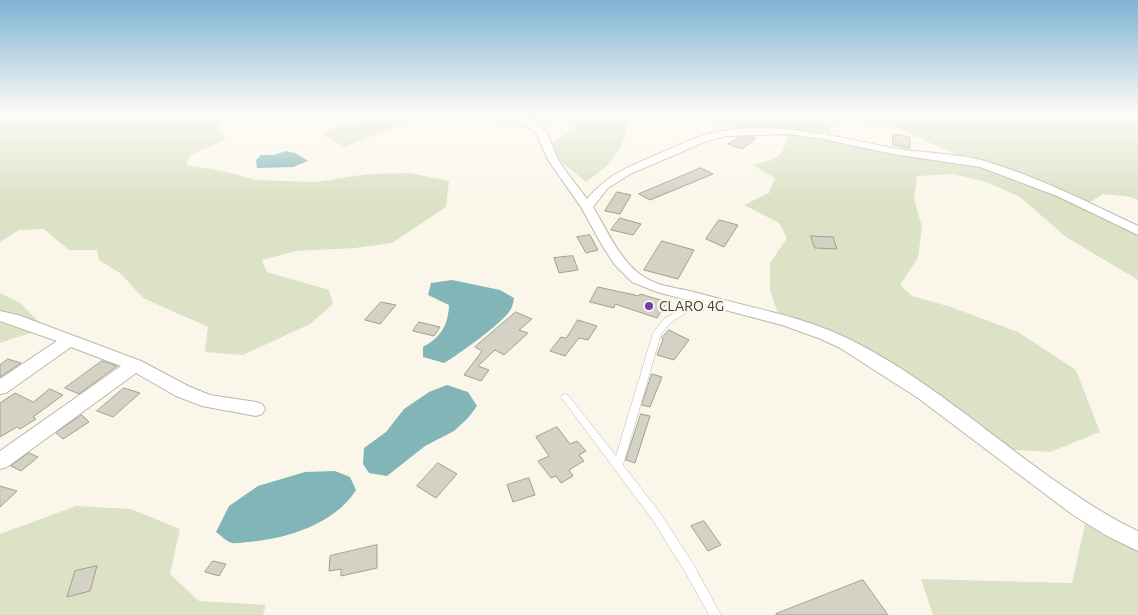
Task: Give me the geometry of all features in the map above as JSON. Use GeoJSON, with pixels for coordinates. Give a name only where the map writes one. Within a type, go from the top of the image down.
{"type":"FeatureCollection","features":[{"type":"Feature","properties":{"kind":"street"},"geometry":{"type":"LineString","coordinates":[[545,143],[557,166],[586,206],[603,238],[617,258],[638,280],[702,300],[780,318],[811,328],[844,343],[888,368],[1004,456],[1086,514],[1138,541]]}},
{"type":"Feature","properties":{"kind":"street"},"geometry":{"type":"LineString","coordinates":[[586,206],[604,186],[626,172],[694,143]]}},
{"type":"Feature","properties":{"kind":"street"},"geometry":{"type":"LineString","coordinates":[[854,143],[893,151],[982,164],[1061,193],[1138,231]]}},
{"type":"Feature","properties":{"kind":"street"},"geometry":{"type":"LineString","coordinates":[[0,316],[13,319],[135,365],[182,391],[200,398],[227,405],[256,409]]}},
{"type":"Feature","properties":{"kind":"street"},"geometry":{"type":"LineString","coordinates":[[0,388],[69,341]]}},
{"type":"Feature","properties":{"kind":"street"},"geometry":{"type":"LineString","coordinates":[[0,461],[135,365]]}},
{"type":"Feature","properties":{"kind":"lane"},"geometry":{"type":"LineString","coordinates":[[618,465],[657,333],[667,321],[702,300]]}},
{"type":"Feature","properties":{"kind":"lane"},"geometry":{"type":"LineString","coordinates":[[564,396],[656,516],[688,566],[715,615]]}},
{"type":"Feature","properties":{"kind":"green space"},"geometry":{"type":"Polygon","coordinates":[[[0,143],[220,143],[190,155],[186,165],[223,171],[256,180],[317,182],[368,174],[409,173],[449,181],[446,207],[392,243],[355,248],[296,251],[262,260],[267,272],[329,290],[333,304],[310,324],[243,355],[205,352],[208,327],[143,298],[120,273],[99,260],[97,250],[69,250],[44,229],[19,230],[0,242],[0,143]]]}},
{"type":"Feature","properties":{"kind":"green space"},"geometry":{"type":"Polygon","coordinates":[[[337,143],[355,143],[344,147],[337,143]]]}},
{"type":"Feature","properties":{"kind":"green space"},"geometry":{"type":"Polygon","coordinates":[[[622,143],[609,164],[586,182],[560,161],[552,144],[622,143]]]}},
{"type":"Feature","properties":{"kind":"green space"},"geometry":{"type":"Polygon","coordinates":[[[786,143],[853,143],[981,165],[930,143],[1138,143],[1138,200],[1131,197],[1103,194],[1083,206],[1138,235],[1138,280],[1066,237],[1020,197],[989,183],[953,174],[917,176],[914,199],[922,227],[918,258],[900,285],[912,296],[951,307],[1018,332],[1076,370],[1100,432],[1050,452],[998,449],[891,365],[778,314],[770,290],[770,263],[787,238],[779,223],[744,205],[769,193],[775,178],[753,165],[773,159],[784,148],[786,143]]]}},
{"type":"Feature","properties":{"kind":"green space"},"geometry":{"type":"Polygon","coordinates":[[[0,293],[20,303],[45,328],[0,343],[0,293]]]}},
{"type":"Feature","properties":{"kind":"green space"},"geometry":{"type":"Polygon","coordinates":[[[76,506],[131,509],[180,529],[170,574],[199,601],[266,605],[263,615],[0,615],[0,534],[76,506]]]}},
{"type":"Feature","properties":{"kind":"green space"},"geometry":{"type":"Polygon","coordinates":[[[1088,511],[1138,536],[1138,615],[933,615],[921,579],[1072,583],[1088,511]]]}},
{"type":"Feature","properties":{"kind":"water"},"geometry":{"type":"Polygon","coordinates":[[[286,151],[295,153],[308,161],[293,167],[257,168],[256,160],[261,155],[274,155],[286,151]]]}},
{"type":"Feature","properties":{"kind":"water"},"geometry":{"type":"Polygon","coordinates":[[[452,280],[500,290],[514,298],[511,309],[500,322],[470,346],[444,363],[423,357],[423,347],[439,335],[445,325],[449,305],[428,295],[431,283],[452,280]]]}},
{"type":"Feature","properties":{"kind":"water"},"geometry":{"type":"Polygon","coordinates":[[[447,385],[468,392],[477,406],[468,418],[454,431],[425,446],[387,476],[369,473],[363,464],[364,448],[386,432],[404,409],[429,392],[447,385]]]}},
{"type":"Feature","properties":{"kind":"water"},"geometry":{"type":"Polygon","coordinates":[[[335,471],[350,477],[356,490],[347,502],[323,521],[308,528],[278,537],[238,543],[226,540],[216,532],[229,506],[258,486],[305,472],[335,471]]]}},
{"type":"Feature","properties":{"kind":"building"},"geometry":{"type":"Polygon","coordinates":[[[730,143],[750,143],[742,149],[728,144],[730,143]]]}},
{"type":"Feature","properties":{"kind":"building"},"geometry":{"type":"Polygon","coordinates":[[[893,143],[910,143],[910,148],[893,145],[893,143]]]}},
{"type":"Feature","properties":{"kind":"building"},"geometry":{"type":"Polygon","coordinates":[[[701,168],[713,174],[650,200],[639,194],[701,168]]]}},
{"type":"Feature","properties":{"kind":"building"},"geometry":{"type":"Polygon","coordinates":[[[617,192],[631,195],[620,214],[605,211],[617,192]]]}},
{"type":"Feature","properties":{"kind":"building"},"geometry":{"type":"Polygon","coordinates":[[[620,218],[641,224],[633,235],[611,230],[620,218]]]}},
{"type":"Feature","properties":{"kind":"building"},"geometry":{"type":"Polygon","coordinates":[[[719,220],[738,225],[724,247],[706,239],[719,220]]]}},
{"type":"Feature","properties":{"kind":"building"},"geometry":{"type":"Polygon","coordinates":[[[590,235],[598,250],[586,253],[577,237],[590,235]]]}},
{"type":"Feature","properties":{"kind":"building"},"geometry":{"type":"Polygon","coordinates":[[[811,236],[833,237],[837,249],[815,248],[811,236]]]}},
{"type":"Feature","properties":{"kind":"building"},"geometry":{"type":"Polygon","coordinates":[[[662,241],[694,250],[678,279],[644,270],[662,241]]]}},
{"type":"Feature","properties":{"kind":"building"},"geometry":{"type":"Polygon","coordinates":[[[573,256],[578,270],[559,273],[554,258],[573,256]]]}},
{"type":"Feature","properties":{"kind":"building"},"geometry":{"type":"Polygon","coordinates":[[[598,287],[639,296],[640,294],[667,302],[657,318],[615,304],[614,308],[590,302],[598,287]]]}},
{"type":"Feature","properties":{"kind":"building"},"geometry":{"type":"Polygon","coordinates":[[[381,302],[396,305],[380,324],[365,320],[381,302]]]}},
{"type":"Feature","properties":{"kind":"building"},"geometry":{"type":"Polygon","coordinates":[[[516,312],[532,319],[519,330],[528,333],[504,355],[495,350],[478,366],[489,370],[481,381],[464,375],[482,351],[475,347],[516,312]]]}},
{"type":"Feature","properties":{"kind":"building"},"geometry":{"type":"Polygon","coordinates":[[[578,320],[597,326],[588,340],[579,338],[565,356],[550,351],[561,337],[566,338],[578,320]]]}},
{"type":"Feature","properties":{"kind":"building"},"geometry":{"type":"Polygon","coordinates":[[[419,322],[440,327],[434,336],[413,331],[419,322]]]}},
{"type":"Feature","properties":{"kind":"building"},"geometry":{"type":"Polygon","coordinates":[[[669,330],[689,340],[674,360],[657,355],[663,340],[662,338],[669,330]]]}},
{"type":"Feature","properties":{"kind":"building"},"geometry":{"type":"Polygon","coordinates":[[[8,359],[21,363],[0,377],[0,365],[8,359]]]}},
{"type":"Feature","properties":{"kind":"building"},"geometry":{"type":"Polygon","coordinates":[[[102,361],[117,366],[79,394],[65,388],[102,361]]]}},
{"type":"Feature","properties":{"kind":"building"},"geometry":{"type":"Polygon","coordinates":[[[652,374],[662,377],[650,407],[642,405],[652,374]]]}},
{"type":"Feature","properties":{"kind":"building"},"geometry":{"type":"Polygon","coordinates":[[[124,388],[140,393],[113,417],[97,411],[124,388]]]}},
{"type":"Feature","properties":{"kind":"building"},"geometry":{"type":"Polygon","coordinates":[[[50,389],[63,395],[33,417],[36,419],[20,429],[17,427],[0,437],[0,403],[15,393],[33,402],[50,389]]]}},
{"type":"Feature","properties":{"kind":"building"},"geometry":{"type":"Polygon","coordinates":[[[641,414],[650,416],[635,463],[626,460],[641,414]]]}},
{"type":"Feature","properties":{"kind":"building"},"geometry":{"type":"Polygon","coordinates":[[[82,415],[89,422],[63,439],[56,433],[82,415]]]}},
{"type":"Feature","properties":{"kind":"building"},"geometry":{"type":"Polygon","coordinates":[[[557,427],[570,444],[577,441],[586,451],[579,455],[584,461],[569,470],[573,476],[561,483],[556,476],[551,478],[538,461],[549,456],[536,437],[557,427]]]}},
{"type":"Feature","properties":{"kind":"building"},"geometry":{"type":"Polygon","coordinates":[[[29,453],[38,457],[21,471],[11,466],[29,453]]]}},
{"type":"Feature","properties":{"kind":"building"},"geometry":{"type":"Polygon","coordinates":[[[438,463],[457,474],[436,498],[417,486],[438,463]]]}},
{"type":"Feature","properties":{"kind":"building"},"geometry":{"type":"Polygon","coordinates":[[[529,478],[535,495],[513,502],[507,485],[529,478]]]}},
{"type":"Feature","properties":{"kind":"building"},"geometry":{"type":"Polygon","coordinates":[[[0,486],[17,491],[0,507],[0,486]]]}},
{"type":"Feature","properties":{"kind":"building"},"geometry":{"type":"Polygon","coordinates":[[[704,521],[721,545],[708,551],[691,526],[704,521]]]}},
{"type":"Feature","properties":{"kind":"building"},"geometry":{"type":"Polygon","coordinates":[[[377,545],[377,568],[341,576],[341,569],[329,571],[330,556],[377,545]]]}},
{"type":"Feature","properties":{"kind":"building"},"geometry":{"type":"Polygon","coordinates":[[[213,561],[226,564],[219,576],[205,572],[213,561]]]}},
{"type":"Feature","properties":{"kind":"building"},"geometry":{"type":"Polygon","coordinates":[[[97,566],[90,591],[67,597],[75,571],[97,566]]]}},
{"type":"Feature","properties":{"kind":"building"},"geometry":{"type":"Polygon","coordinates":[[[863,580],[888,615],[776,615],[776,614],[863,580]]]}},
{"type":"Feature","properties":{"kind":"place","name":"CLARO 4G"},"geometry":{"type":"Point","coordinates":[649,306]}}]}
